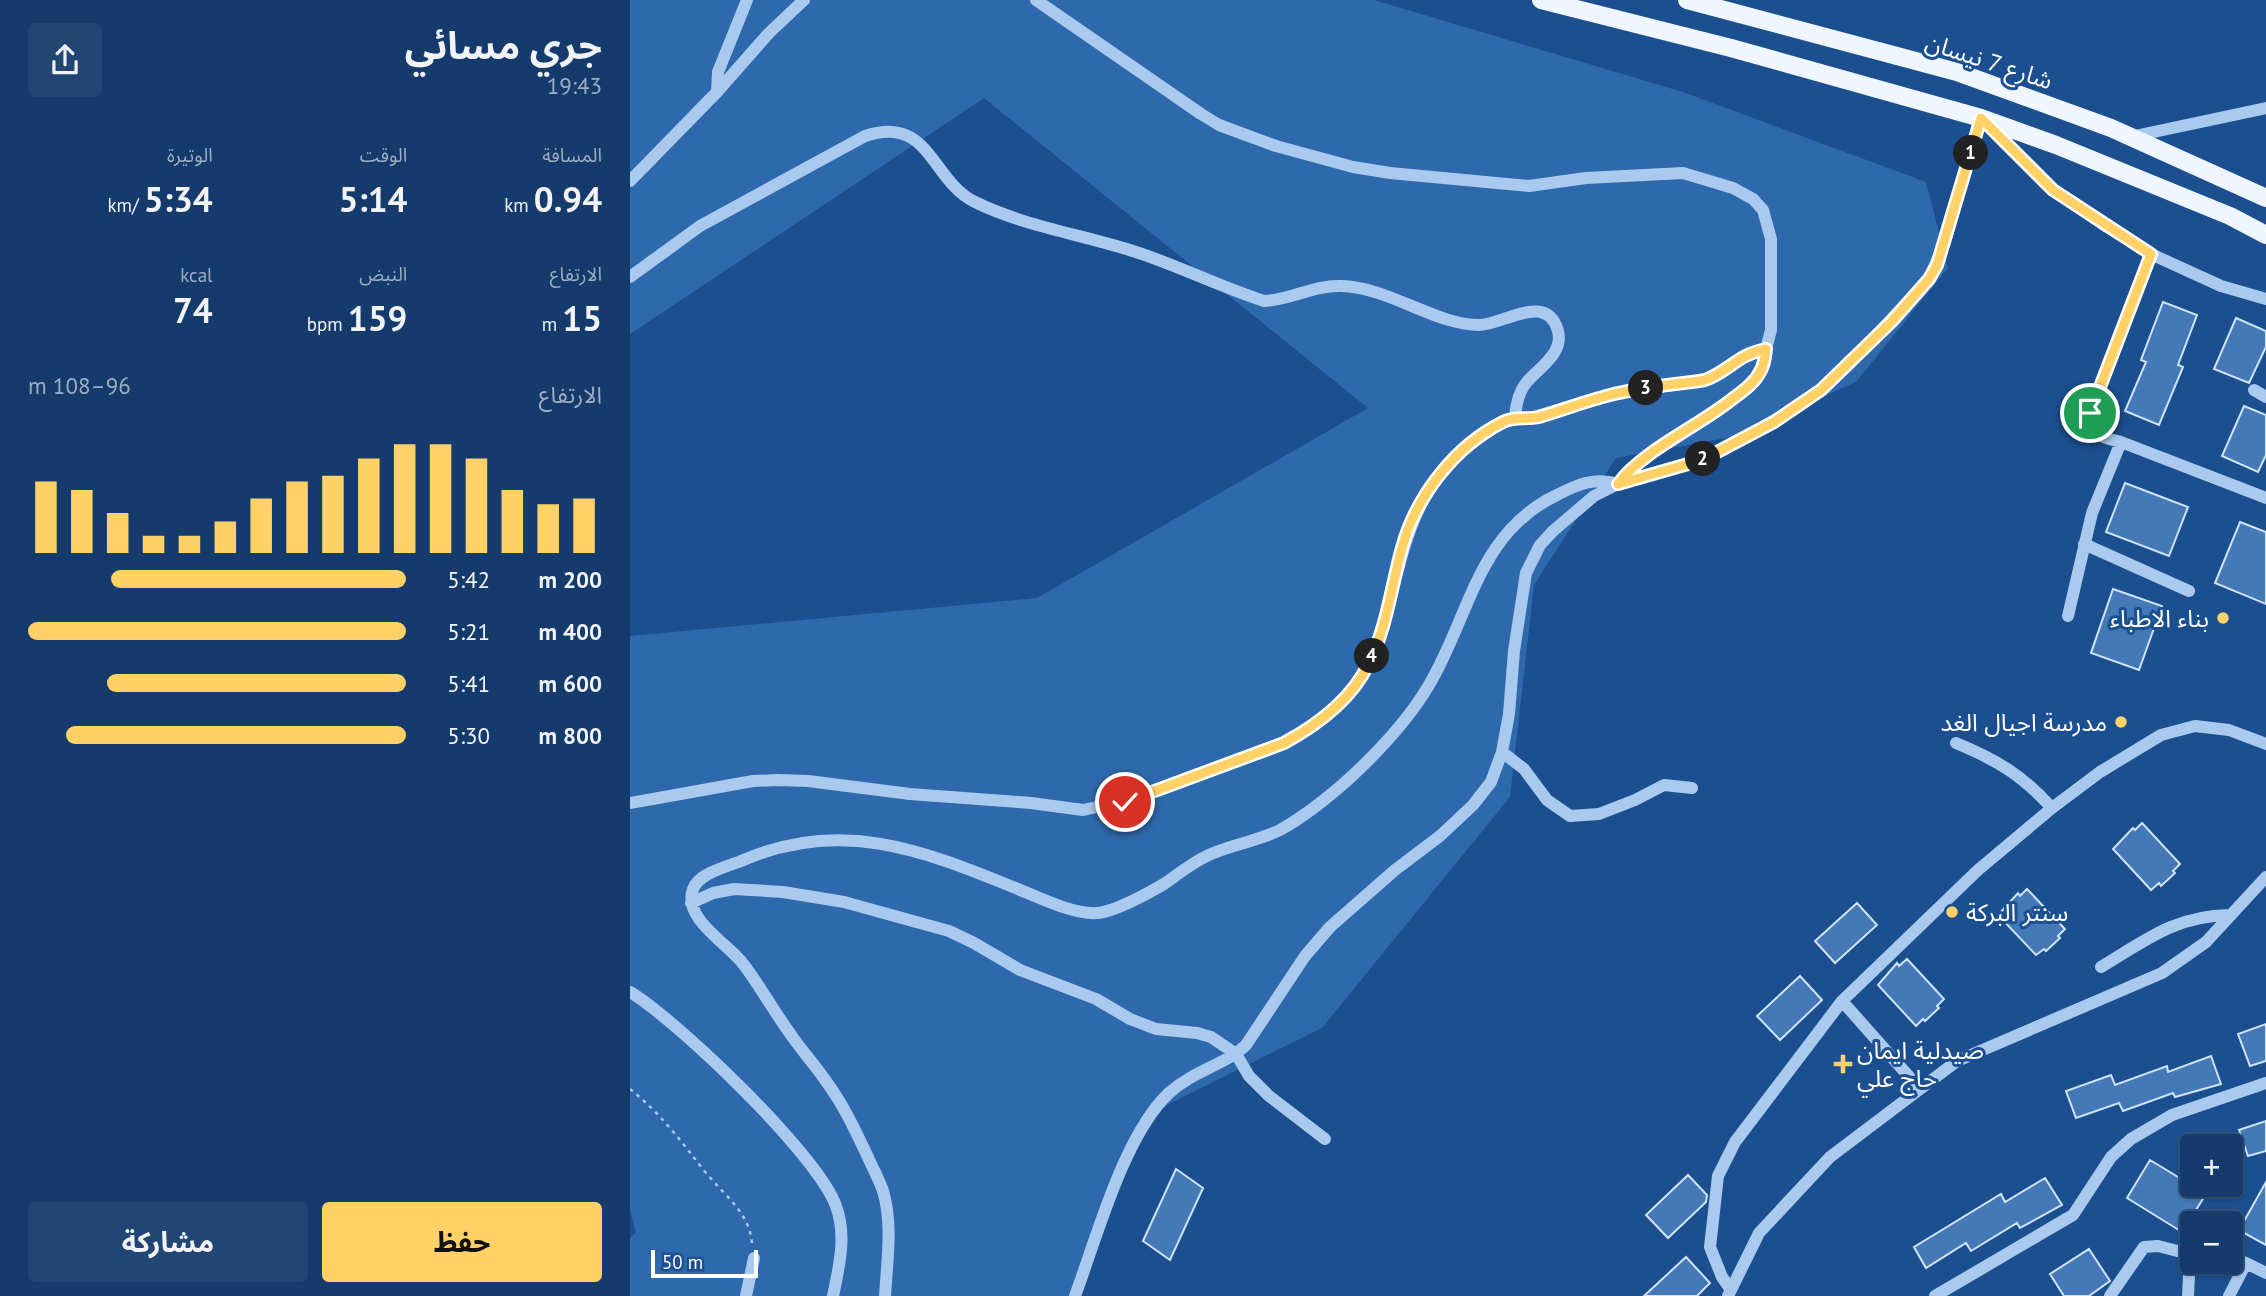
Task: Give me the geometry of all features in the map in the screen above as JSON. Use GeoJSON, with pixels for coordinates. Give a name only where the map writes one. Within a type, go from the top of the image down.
{"type":"FeatureCollection","features":[{"type":"Feature","properties":{"kind":"main road"},"geometry":{"type":"LineString","coordinates":[[1541,0],[1731,48],[1981,118],[2069,150],[2230,216],[2266,235]]}},
{"type":"Feature","properties":{"kind":"main road","name":"شارع 7 نيسان"},"geometry":{"type":"LineString","coordinates":[[1699,2],[1957,72],[2130,137],[2266,198]]}},
{"type":"Feature","properties":{"kind":"street"},"geometry":{"type":"LineString","coordinates":[[717,92],[718,72],[747,0]]}},
{"type":"Feature","properties":{"kind":"street"},"geometry":{"type":"LineString","coordinates":[[630,181],[717,92],[769,33],[804,0]]}},
{"type":"Feature","properties":{"kind":"street"},"geometry":{"type":"LineString","coordinates":[[1036,0],[1219,125],[1276,146],[1353,167],[1441,180],[1529,186],[1587,178],[1683,173],[1733,188],[1754,199],[1763,210],[1771,239],[1772,317],[1764,363],[1754,381],[1720,409],[1642,460],[1626,473],[1618,484]]}},
{"type":"Feature","properties":{"kind":"street"},"geometry":{"type":"LineString","coordinates":[[2130,137],[2266,108]]}},
{"type":"Feature","properties":{"kind":"street"},"geometry":{"type":"LineString","coordinates":[[1075,1296],[1111,1197],[1147,1120],[1170,1092],[1186,1080],[1210,1065],[1236,1054],[1258,1030],[1314,945],[1330,927],[1395,870],[1440,836],[1468,810],[1491,782],[1502,752],[1509,714],[1523,586],[1530,561],[1540,545],[1594,496],[1618,484],[1702,460],[1750,436],[1821,390],[1875,338],[1917,294],[1937,265],[1981,118],[2053,190],[2151,254],[2221,286],[2266,299]]}},
{"type":"Feature","properties":{"kind":"street"},"geometry":{"type":"LineString","coordinates":[[630,276],[700,226],[865,136],[877,132],[896,133],[913,138],[925,147],[955,186],[974,202],[1054,229],[1137,252],[1264,301],[1284,299],[1312,288],[1339,286],[1372,291],[1460,323],[1491,324],[1520,312],[1542,313],[1552,320],[1558,330],[1559,340],[1551,356],[1519,394],[1515,417]]}},
{"type":"Feature","properties":{"kind":"street"},"geometry":{"type":"LineString","coordinates":[[2151,254],[2088,420],[2094,433],[2266,498]]}},
{"type":"Feature","properties":{"kind":"street"},"geometry":{"type":"LineString","coordinates":[[630,803],[753,780],[778,780],[1083,810],[1125,802],[1284,743],[1327,716],[1367,668],[1379,638],[1411,522],[1442,471],[1473,442],[1515,417],[1527,419],[1612,394],[1705,380],[1714,377],[1740,357],[1766,349]]}},
{"type":"Feature","properties":{"kind":"street"},"geometry":{"type":"LineString","coordinates":[[2254,390],[2266,397]]}},
{"type":"Feature","properties":{"kind":"street"},"geometry":{"type":"LineString","coordinates":[[2068,616],[2098,496],[2121,442]]}},
{"type":"Feature","properties":{"kind":"street"},"geometry":{"type":"LineString","coordinates":[[885,1296],[888,1254],[883,1189],[828,1084],[786,1029],[736,953],[701,922],[691,903],[692,890],[697,882],[764,850],[833,840],[863,840],[894,845],[932,856],[1040,898],[1086,912],[1106,911],[1160,886],[1210,854],[1285,827],[1352,776],[1409,715],[1428,687],[1478,577],[1493,550],[1509,530],[1527,512],[1569,489],[1590,481],[1618,484]]}},
{"type":"Feature","properties":{"kind":"street"},"geometry":{"type":"LineString","coordinates":[[2084,544],[2189,591]]}},
{"type":"Feature","properties":{"kind":"street"},"geometry":{"type":"LineString","coordinates":[[1730,1293],[1710,1247],[1717,1176],[1735,1142],[1842,1001],[1978,870],[2052,808],[2100,772],[2161,735],[2195,726],[2229,730],[2266,744]]}},
{"type":"Feature","properties":{"kind":"street"},"geometry":{"type":"LineString","coordinates":[[1956,743],[1991,757],[2030,785],[2052,808]]}},
{"type":"Feature","properties":{"kind":"street"},"geometry":{"type":"LineString","coordinates":[[1502,752],[1524,769],[1548,800],[1570,816],[1599,814],[1636,800],[1664,785],[1692,788]]}},
{"type":"Feature","properties":{"kind":"street"},"geometry":{"type":"LineString","coordinates":[[1730,1293],[1759,1233],[1830,1157],[1957,1061],[2162,974],[2206,942],[2266,877]]}},
{"type":"Feature","properties":{"kind":"street"},"geometry":{"type":"LineString","coordinates":[[691,903],[723,891],[756,890],[844,902],[949,931],[1020,970],[1096,999],[1130,1019],[1157,1029],[1211,1037],[1236,1054],[1258,1086],[1325,1139]]}},
{"type":"Feature","properties":{"kind":"street"},"geometry":{"type":"LineString","coordinates":[[2101,967],[2174,924],[2195,918],[2229,915]]}},
{"type":"Feature","properties":{"kind":"street"},"geometry":{"type":"LineString","coordinates":[[630,992],[663,1017],[729,1077],[774,1123],[821,1178],[836,1206],[840,1225],[842,1247],[832,1296]]}},
{"type":"Feature","properties":{"kind":"street"},"geometry":{"type":"LineString","coordinates":[[1842,1001],[1920,1089]]}},
{"type":"Feature","properties":{"kind":"street"},"geometry":{"type":"LineString","coordinates":[[1935,1296],[2073,1215],[2111,1157],[2130,1139],[2172,1115],[2266,1083]]}},
{"type":"Feature","properties":{"kind":"street"},"geometry":{"type":"LineString","coordinates":[[2110,1296],[2144,1247],[2158,1246],[2180,1253]]}},
{"type":"Feature","properties":{"kind":"street"},"geometry":{"type":"LineString","coordinates":[[745,1295],[754,1258]]}},
{"type":"Feature","properties":{"kind":"street"},"geometry":{"type":"LineString","coordinates":[[2243,1262],[2266,1273]]}},
{"type":"Feature","properties":{"kind":"street"},"geometry":{"type":"LineString","coordinates":[[2229,1296],[2246,1263]]}},
{"type":"Feature","properties":{"kind":"street"},"geometry":{"type":"LineString","coordinates":[[2188,1296],[2190,1274]]}},
{"type":"Feature","properties":{"kind":"path"},"geometry":{"type":"LineString","coordinates":[[630,1089],[656,1111],[743,1215],[752,1239],[754,1258]]}},
{"type":"Feature","properties":{"kind":"shaded area"},"geometry":{"type":"Polygon","coordinates":[[[630,0],[1374,0],[1683,92],[1926,182],[1948,268],[1856,382],[1732,437],[1616,458],[1534,585],[1510,797],[1322,1028],[1139,1119],[1073,1296],[630,1296],[630,1238],[636,1233],[630,1211],[630,636],[1037,598],[1368,408],[984,98],[630,334],[630,0]]]}},
{"type":"Feature","properties":{"kind":"building"},"geometry":{"type":"Polygon","coordinates":[[[2163,302],[2197,315],[2178,365],[2183,367],[2159,425],[2125,411],[2146,362],[2141,360],[2163,302]]]}},
{"type":"Feature","properties":{"kind":"building"},"geometry":{"type":"Polygon","coordinates":[[[2236,318],[2266,331],[2266,347],[2249,383],[2214,369],[2236,318]]]}},
{"type":"Feature","properties":{"kind":"building"},"geometry":{"type":"Polygon","coordinates":[[[2244,406],[2266,415],[2266,455],[2258,472],[2222,456],[2244,406]]]}},
{"type":"Feature","properties":{"kind":"building"},"geometry":{"type":"Polygon","coordinates":[[[2125,483],[2188,507],[2169,556],[2106,532],[2125,483]]]}},
{"type":"Feature","properties":{"kind":"building"},"geometry":{"type":"Polygon","coordinates":[[[2240,522],[2266,532],[2266,604],[2215,583],[2240,522]]]}},
{"type":"Feature","properties":{"kind":"building"},"geometry":{"type":"Polygon","coordinates":[[[2113,589],[2162,606],[2139,670],[2091,653],[2113,589]]]}},
{"type":"Feature","properties":{"kind":"building"},"geometry":{"type":"Polygon","coordinates":[[[2142,823],[2180,864],[2161,886],[2159,883],[2151,890],[2113,849],[2133,828],[2135,830],[2142,823]]]}},
{"type":"Feature","properties":{"kind":"building"},"geometry":{"type":"Polygon","coordinates":[[[2027,889],[2065,929],[2046,951],[2044,949],[2036,955],[1998,915],[2018,893],[2020,896],[2027,889]]]}},
{"type":"Feature","properties":{"kind":"building"},"geometry":{"type":"Polygon","coordinates":[[[1857,903],[1877,925],[1835,963],[1815,941],[1857,903]]]}},
{"type":"Feature","properties":{"kind":"building"},"geometry":{"type":"Polygon","coordinates":[[[1907,959],[1944,999],[1937,1006],[1939,1008],[1916,1026],[1878,985],[1897,963],[1899,966],[1907,959]]]}},
{"type":"Feature","properties":{"kind":"building"},"geometry":{"type":"Polygon","coordinates":[[[1800,976],[1822,1000],[1780,1040],[1757,1016],[1800,976]]]}},
{"type":"Feature","properties":{"kind":"building"},"geometry":{"type":"Polygon","coordinates":[[[2266,1024],[2266,1061],[2250,1066],[2238,1034],[2266,1024]]]}},
{"type":"Feature","properties":{"kind":"building"},"geometry":{"type":"Polygon","coordinates":[[[2211,1056],[2221,1084],[2175,1097],[2173,1093],[2123,1111],[2119,1103],[2076,1118],[2066,1091],[2111,1075],[2115,1085],[2167,1066],[2168,1072],[2211,1056]]]}},
{"type":"Feature","properties":{"kind":"building"},"geometry":{"type":"Polygon","coordinates":[[[2266,1121],[2266,1151],[2248,1156],[2243,1134],[2239,1130],[2266,1121]]]}},
{"type":"Feature","properties":{"kind":"building"},"geometry":{"type":"Polygon","coordinates":[[[2150,1160],[2180,1178],[2180,1197],[2204,1197],[2195,1211],[2180,1211],[2180,1231],[2127,1198],[2150,1160]]]}},
{"type":"Feature","properties":{"kind":"building"},"geometry":{"type":"Polygon","coordinates":[[[1176,1169],[1203,1188],[1170,1260],[1143,1241],[1176,1169]]]}},
{"type":"Feature","properties":{"kind":"building"},"geometry":{"type":"Polygon","coordinates":[[[1688,1175],[1707,1195],[1706,1202],[1668,1238],[1646,1215],[1688,1175]]]}},
{"type":"Feature","properties":{"kind":"building"},"geometry":{"type":"Polygon","coordinates":[[[2045,1178],[2062,1205],[2020,1228],[2017,1223],[1971,1251],[1966,1243],[1926,1268],[1914,1247],[2001,1194],[2005,1202],[2045,1178]]]}},
{"type":"Feature","properties":{"kind":"building"},"geometry":{"type":"Polygon","coordinates":[[[2266,1182],[2266,1245],[2243,1232],[2243,1223],[2266,1182]]]}},
{"type":"Feature","properties":{"kind":"building"},"geometry":{"type":"Polygon","coordinates":[[[2089,1249],[2110,1281],[2089,1296],[2064,1296],[2050,1274],[2089,1249]]]}},
{"type":"Feature","properties":{"kind":"building"},"geometry":{"type":"Polygon","coordinates":[[[1686,1257],[1710,1283],[1697,1296],[1644,1296],[1686,1257]]]}},
{"type":"Feature","properties":{"kind":"place","name":"بناء الاطباء"},"geometry":{"type":"Point","coordinates":[2223,618]}},
{"type":"Feature","properties":{"kind":"place","name":"مدرسة اجيال الغد"},"geometry":{"type":"Point","coordinates":[2121,722]}},
{"type":"Feature","properties":{"kind":"place","name":"سنتر البركة"},"geometry":{"type":"Point","coordinates":[1952,912]}},
{"type":"Feature","properties":{"kind":"place","name":"صيدلية ايمان حاج علي"},"geometry":{"type":"Point","coordinates":[1843,1064]}},
{"type":"Feature","properties":{"kind":"route"},"geometry":{"type":"LineString","coordinates":[[1125,802],[1284,743],[1327,716],[1343,700],[1367,668],[1376,647],[1411,522],[1442,471],[1473,442],[1502,423],[1515,417],[1540,417],[1612,394],[1705,380],[1714,377],[1740,357],[1766,349],[1764,363],[1754,381],[1720,409],[1642,460],[1626,473],[1618,484],[1702,460],[1774,422],[1821,390],[1892,321],[1929,279],[1945,242],[1981,118],[2053,190],[2151,254],[2090,413]]}}]}
